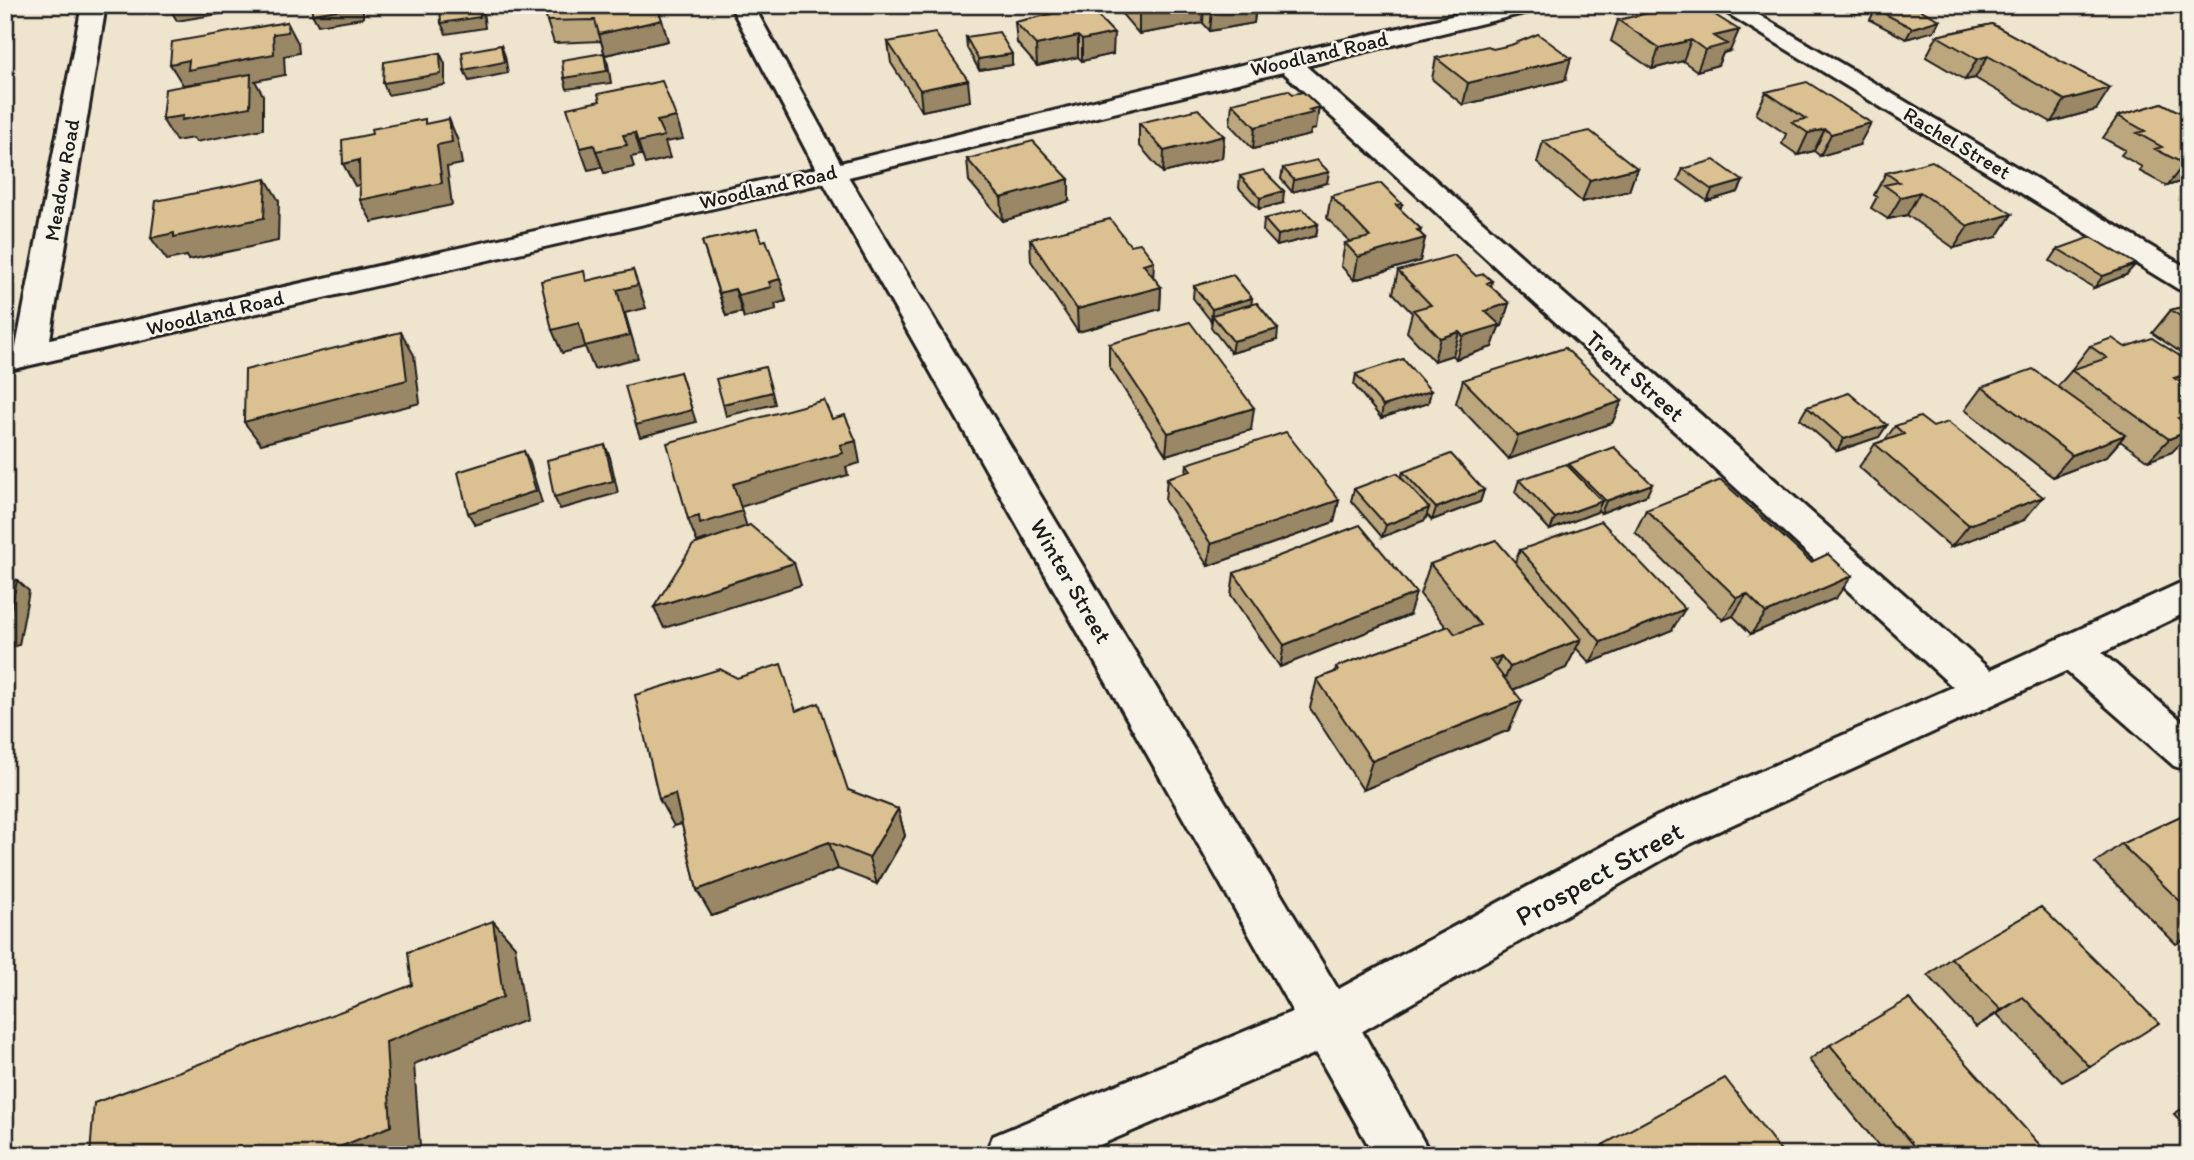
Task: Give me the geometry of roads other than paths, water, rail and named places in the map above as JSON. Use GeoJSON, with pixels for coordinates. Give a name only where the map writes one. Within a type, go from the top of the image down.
{"type":"FeatureCollection","features":[{"type":"Feature","properties":{"kind":"street","name":"Meadow Road"},"geometry":{"type":"LineString","coordinates":[[18,358],[94,5]]}},
{"type":"Feature","properties":{"kind":"street","name":"Winter Street"},"geometry":{"type":"LineString","coordinates":[[741,5],[832,173],[1329,1022],[1404,1155]]}},
{"type":"Feature","properties":{"kind":"street","name":"Woodland Road"},"geometry":{"type":"LineString","coordinates":[[18,358],[832,173],[1286,61],[1529,5]]}},
{"type":"Feature","properties":{"kind":"street","name":"Rachel Street"},"geometry":{"type":"LineString","coordinates":[[1725,5],[2189,282]]}},
{"type":"Feature","properties":{"kind":"street","name":"Trent Street"},"geometry":{"type":"LineString","coordinates":[[1286,61],[1985,691]]}},
{"type":"Feature","properties":{"kind":"street","name":"Prospect Street"},"geometry":{"type":"LineString","coordinates":[[1012,1155],[1329,1022],[1674,830],[1985,691],[2189,594]]}},
{"type":"Feature","properties":{"kind":"street"},"geometry":{"type":"LineString","coordinates":[[2070,650],[2189,753]]}}]}
